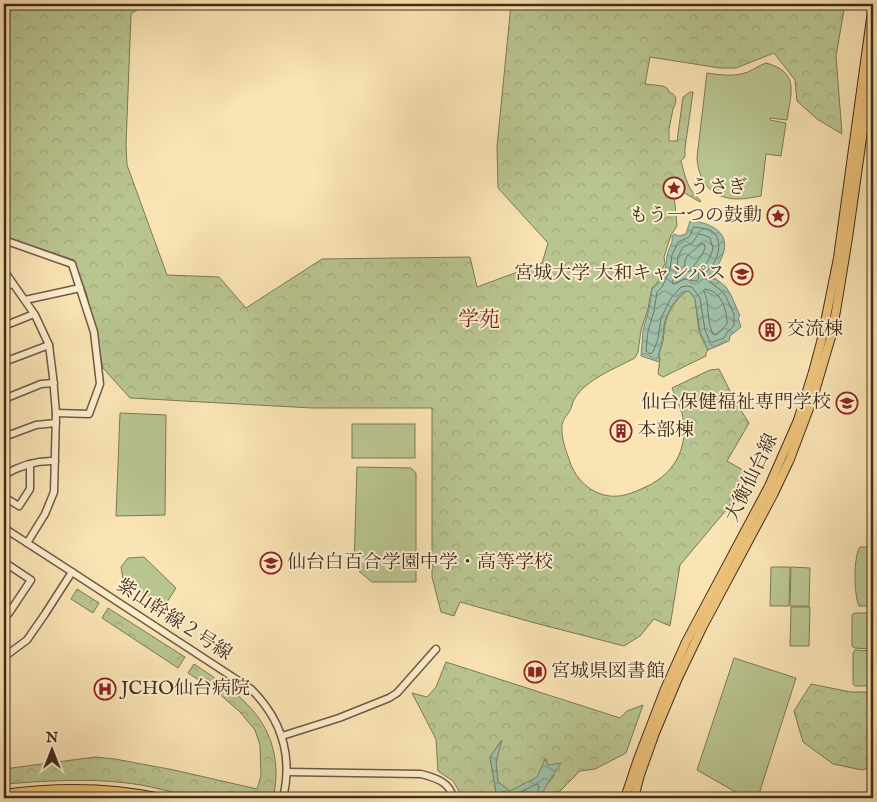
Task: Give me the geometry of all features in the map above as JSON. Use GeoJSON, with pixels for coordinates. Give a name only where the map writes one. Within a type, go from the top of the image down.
{"type":"FeatureCollection","features":[{"type":"Feature","properties":{"kind":"main road","name":"大衡仙台線"},"geometry":{"type":"LineString","coordinates":[[625,798],[653,717],[769,486],[798,420],[813,372],[838,258],[873,4]]}},
{"type":"Feature","properties":{"kind":"main road","name":"大衡仙台線"},"geometry":{"type":"LineString","coordinates":[[634,798],[640,774],[690,644],[773,495],[790,459],[813,398],[831,337],[839,296],[873,60]]}},
{"type":"Feature","properties":{"kind":"main road"},"geometry":{"type":"LineString","coordinates":[[4,794],[75,789],[129,793],[161,798]]}},
{"type":"Feature","properties":{"kind":"main road"},"geometry":{"type":"LineString","coordinates":[[31,798],[64,796],[111,798]]}},
{"type":"Feature","properties":{"kind":"street"},"geometry":{"type":"LineString","coordinates":[[4,240],[72,264],[94,332],[100,384],[89,414],[56,413]]}},
{"type":"Feature","properties":{"kind":"street"},"geometry":{"type":"LineString","coordinates":[[4,273],[34,314],[49,345],[54,383],[56,413],[54,492],[45,514],[27,543]]}},
{"type":"Feature","properties":{"kind":"street"},"geometry":{"type":"LineString","coordinates":[[4,288],[13,284]]}},
{"type":"Feature","properties":{"kind":"street"},"geometry":{"type":"LineString","coordinates":[[25,300],[80,288]]}},
{"type":"Feature","properties":{"kind":"street"},"geometry":{"type":"LineString","coordinates":[[4,326],[34,314]]}},
{"type":"Feature","properties":{"kind":"street"},"geometry":{"type":"LineString","coordinates":[[4,362],[49,345]]}},
{"type":"Feature","properties":{"kind":"street"},"geometry":{"type":"LineString","coordinates":[[4,399],[41,384],[54,383]]}},
{"type":"Feature","properties":{"kind":"street"},"geometry":{"type":"LineString","coordinates":[[4,437],[36,424],[56,423]]}},
{"type":"Feature","properties":{"kind":"street"},"geometry":{"type":"LineString","coordinates":[[4,476],[30,464],[44,460],[55,461]]}},
{"type":"Feature","properties":{"kind":"street"},"geometry":{"type":"LineString","coordinates":[[4,497],[19,506],[30,489],[30,464]]}},
{"type":"Feature","properties":{"kind":"street","name":"紫山幹線２号線"},"geometry":{"type":"LineString","coordinates":[[4,528],[248,686],[262,700],[271,713],[282,736],[287,772],[283,798]]}},
{"type":"Feature","properties":{"kind":"street"},"geometry":{"type":"LineString","coordinates":[[4,562],[31,580],[5,613]]}},
{"type":"Feature","properties":{"kind":"street"},"geometry":{"type":"LineString","coordinates":[[4,657],[27,640],[72,572]]}},
{"type":"Feature","properties":{"kind":"street"},"geometry":{"type":"LineString","coordinates":[[282,736],[339,718],[397,693],[436,649]]}},
{"type":"Feature","properties":{"kind":"street"},"geometry":{"type":"LineString","coordinates":[[287,772],[421,774],[436,778],[447,785],[454,798]]}},
{"type":"Feature","properties":{"kind":"green space"},"geometry":{"type":"Polygon","coordinates":[[[4,4],[146,4],[131,14],[126,145],[127,165],[167,275],[219,277],[246,308],[322,259],[470,257],[477,287],[542,263],[548,243],[498,188],[497,147],[511,4],[845,4],[836,56],[842,134],[817,119],[797,101],[795,80],[774,53],[736,68],[720,68],[650,57],[645,84],[663,86],[676,98],[669,129],[669,141],[677,141],[683,97],[693,92],[685,157],[681,161],[690,188],[701,201],[683,192],[678,185],[671,185],[677,226],[671,235],[664,257],[665,263],[657,283],[652,288],[641,330],[638,352],[635,358],[602,375],[580,391],[563,421],[562,429],[571,465],[580,480],[595,492],[621,496],[653,483],[671,468],[677,459],[684,438],[684,426],[682,413],[672,388],[710,370],[719,369],[735,401],[749,423],[727,461],[752,475],[732,503],[680,565],[670,626],[654,619],[640,636],[624,646],[460,602],[454,616],[441,612],[432,577],[432,408],[312,408],[130,398],[103,368],[87,295],[74,260],[4,236],[4,4]]]}},
{"type":"Feature","properties":{"kind":"green space"},"geometry":{"type":"Polygon","coordinates":[[[766,63],[784,72],[789,78],[791,85],[787,120],[770,118],[770,120],[786,123],[781,156],[766,154],[761,196],[738,199],[721,196],[708,187],[700,174],[698,166],[697,157],[707,73],[738,75],[766,63]]]}},
{"type":"Feature","properties":{"kind":"green space"},"geometry":{"type":"Polygon","coordinates":[[[687,291],[695,299],[699,332],[708,350],[706,356],[663,377],[658,374],[659,355],[666,320],[674,304],[687,291]]]}},
{"type":"Feature","properties":{"kind":"green space"},"geometry":{"type":"Polygon","coordinates":[[[120,413],[166,415],[165,515],[116,516],[120,413]]]}},
{"type":"Feature","properties":{"kind":"green space"},"geometry":{"type":"Polygon","coordinates":[[[352,424],[415,424],[415,458],[352,458],[352,424]]]}},
{"type":"Feature","properties":{"kind":"green space"},"geometry":{"type":"Polygon","coordinates":[[[357,467],[411,468],[416,473],[416,582],[372,582],[354,567],[357,467]]]}},
{"type":"Feature","properties":{"kind":"green space"},"geometry":{"type":"Polygon","coordinates":[[[860,547],[873,547],[873,606],[859,606],[857,601],[855,567],[860,547]]]}},
{"type":"Feature","properties":{"kind":"green space"},"geometry":{"type":"Polygon","coordinates":[[[144,557],[176,588],[167,602],[157,602],[123,579],[121,567],[128,558],[144,557]]]}},
{"type":"Feature","properties":{"kind":"green space"},"geometry":{"type":"Polygon","coordinates":[[[771,567],[790,567],[789,606],[770,606],[771,567]]]}},
{"type":"Feature","properties":{"kind":"green space"},"geometry":{"type":"Polygon","coordinates":[[[791,567],[810,568],[809,606],[790,606],[791,567]]]}},
{"type":"Feature","properties":{"kind":"green space"},"geometry":{"type":"Polygon","coordinates":[[[77,589],[99,603],[93,613],[71,599],[77,589]]]}},
{"type":"Feature","properties":{"kind":"green space"},"geometry":{"type":"Polygon","coordinates":[[[791,607],[810,607],[809,646],[790,646],[791,607]]]}},
{"type":"Feature","properties":{"kind":"green space"},"geometry":{"type":"Polygon","coordinates":[[[108,608],[185,657],[178,668],[102,618],[108,608]]]}},
{"type":"Feature","properties":{"kind":"green space"},"geometry":{"type":"Polygon","coordinates":[[[854,613],[873,613],[873,649],[854,648],[852,646],[852,615],[854,613]]]}},
{"type":"Feature","properties":{"kind":"green space"},"geometry":{"type":"Polygon","coordinates":[[[855,650],[873,651],[873,686],[855,686],[853,684],[853,653],[855,650]]]}},
{"type":"Feature","properties":{"kind":"green space"},"geometry":{"type":"Polygon","coordinates":[[[734,658],[796,678],[759,794],[752,798],[746,798],[697,770],[734,658]]]}},
{"type":"Feature","properties":{"kind":"green space"},"geometry":{"type":"Polygon","coordinates":[[[446,662],[620,718],[627,711],[643,705],[626,753],[595,769],[580,771],[555,798],[541,798],[544,788],[554,776],[545,759],[538,777],[510,791],[498,782],[496,762],[501,741],[490,757],[497,798],[463,798],[453,781],[438,771],[436,739],[412,693],[427,697],[436,687],[446,662]]]}},
{"type":"Feature","properties":{"kind":"green space"},"geometry":{"type":"Polygon","coordinates":[[[194,664],[242,699],[261,722],[268,734],[273,749],[276,767],[273,798],[207,798],[112,781],[81,780],[4,784],[4,769],[95,757],[174,770],[257,789],[261,776],[260,745],[255,730],[240,712],[216,691],[188,673],[194,664]]]}},
{"type":"Feature","properties":{"kind":"green space"},"geometry":{"type":"Polygon","coordinates":[[[811,684],[851,692],[873,692],[873,767],[862,770],[833,764],[803,742],[794,711],[811,684]]]}},
{"type":"Feature","properties":{"kind":"water"},"geometry":{"type":"Polygon","coordinates":[[[690,221],[710,225],[723,238],[725,244],[723,254],[715,274],[709,276],[714,280],[715,278],[726,287],[740,316],[738,318],[741,327],[730,336],[729,341],[708,350],[700,332],[695,299],[689,291],[685,292],[674,302],[666,317],[658,357],[660,359],[659,362],[641,356],[643,330],[652,289],[659,282],[663,274],[667,254],[672,243],[672,236],[674,234],[679,236],[686,234],[690,221]]]}},
{"type":"Feature","properties":{"kind":"water"},"geometry":{"type":"Polygon","coordinates":[[[502,740],[496,762],[498,782],[510,791],[537,777],[545,759],[548,765],[561,763],[547,784],[541,798],[497,798],[490,757],[502,740]]]}},
{"type":"Feature","properties":{"kind":"place","name":"うさぎ"},"geometry":{"type":"Point","coordinates":[674,188]}},
{"type":"Feature","properties":{"kind":"place","name":"もう一つの鼓動"},"geometry":{"type":"Point","coordinates":[778,216]}},
{"type":"Feature","properties":{"kind":"place","name":"宮城大学 大和キャンパス"},"geometry":{"type":"Point","coordinates":[742,274]}},
{"type":"Feature","properties":{"kind":"place","name":"交流棟"},"geometry":{"type":"Point","coordinates":[770,330]}},
{"type":"Feature","properties":{"kind":"place","name":"仙台保健福祉専門学校"},"geometry":{"type":"Point","coordinates":[847,403]}},
{"type":"Feature","properties":{"kind":"place","name":"本部棟"},"geometry":{"type":"Point","coordinates":[621,431]}},
{"type":"Feature","properties":{"kind":"place","name":"仙台白百合学園中学・高等学校"},"geometry":{"type":"Point","coordinates":[271,563]}},
{"type":"Feature","properties":{"kind":"place","name":"宮城県図書館"},"geometry":{"type":"Point","coordinates":[535,672]}},
{"type":"Feature","properties":{"kind":"place","name":"JCHO仙台病院"},"geometry":{"type":"Point","coordinates":[105,689]}},
{"type":"Feature","properties":{"kind":"district","name":"学苑"},"geometry":{"type":"Point","coordinates":[479,320]}}]}
